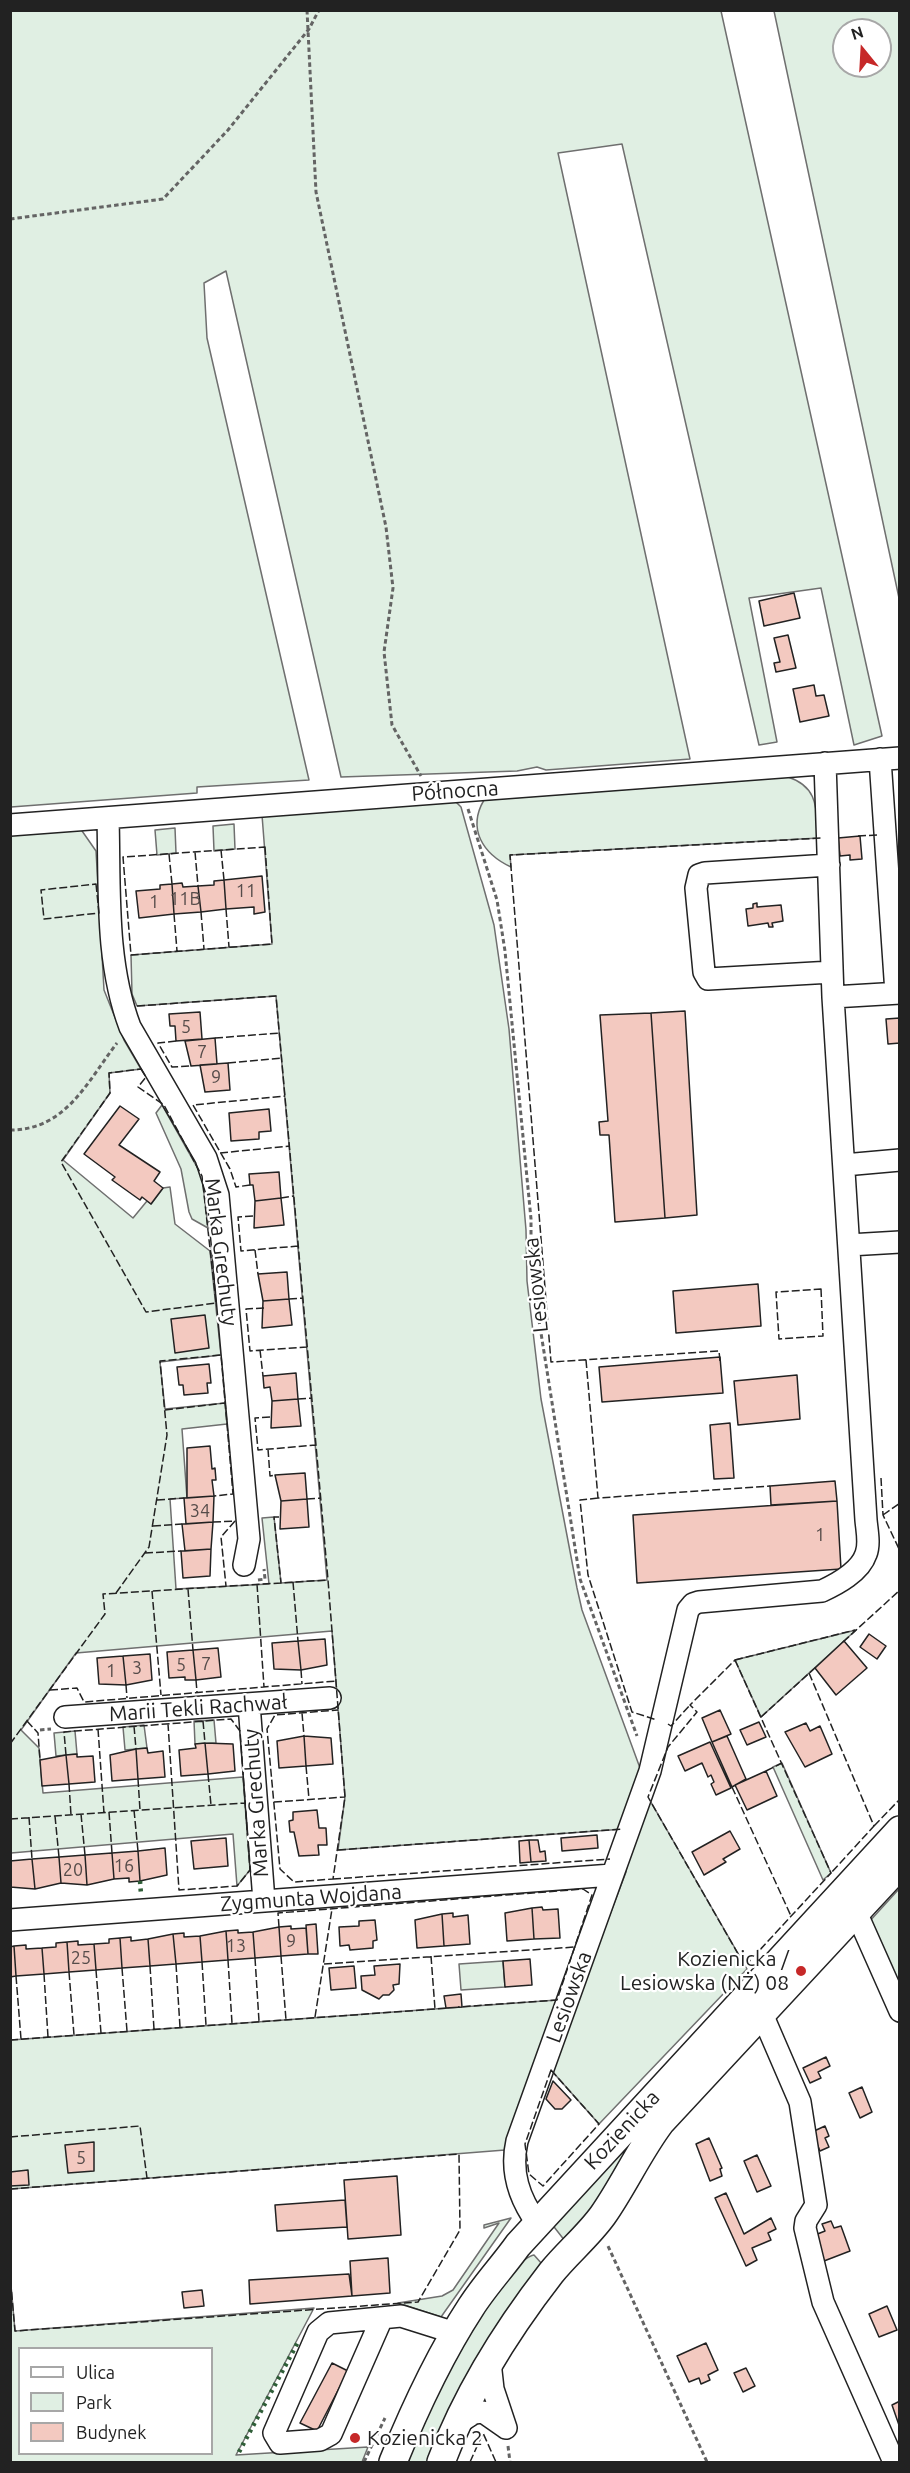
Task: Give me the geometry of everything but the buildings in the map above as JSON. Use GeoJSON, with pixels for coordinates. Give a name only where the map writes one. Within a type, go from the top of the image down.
{"type":"FeatureCollection","features":[{"type":"Feature","properties":{"kind":"main road","name":"Kozienicka"},"geometry":{"type":"LineString","coordinates":[[394,2461],[420,2397],[455,2333],[472,2304],[515,2249],[900,1830]]}},
{"type":"Feature","properties":{"kind":"main road","name":"Kozienicka"},"geometry":{"type":"LineString","coordinates":[[441,2463],[457,2424],[508,2331],[553,2272],[603,2215],[641,2149],[661,2122],[900,1865]]}},
{"type":"Feature","properties":{"kind":"main road"},"geometry":{"type":"LineString","coordinates":[[537,2223],[554,2241],[557,2258],[553,2272]]}},
{"type":"Feature","properties":{"kind":"main road"},"geometry":{"type":"LineString","coordinates":[[515,2249],[527,2246],[538,2247],[545,2251],[553,2272]]}},
{"type":"Feature","properties":{"kind":"street","name":"Północna"},"geometry":{"type":"LineString","coordinates":[[10,825],[890,759]]}},
{"type":"Feature","properties":{"kind":"street"},"geometry":{"type":"LineString","coordinates":[[833,997],[898,993],[890,759]]}},
{"type":"Feature","properties":{"kind":"street"},"geometry":{"type":"LineString","coordinates":[[825,763],[833,997],[849,1245],[900,1242]]}},
{"type":"Feature","properties":{"kind":"street","name":"Marka Grechuty"},"geometry":{"type":"LineString","coordinates":[[108,818],[113,965],[117,989],[130,1026],[206,1158],[218,1195],[249,1539],[244,1565]]}},
{"type":"Feature","properties":{"kind":"street"},"geometry":{"type":"LineString","coordinates":[[829,865],[705,873],[699,875],[696,888],[704,972],[708,979],[832,972]]}},
{"type":"Feature","properties":{"kind":"street"},"geometry":{"type":"LineString","coordinates":[[844,1165],[900,1160]]}},
{"type":"Feature","properties":{"kind":"street","name":"Lesiowska"},"geometry":{"type":"LineString","coordinates":[[537,2223],[520,2194],[514,2154],[650,1771],[688,1610],[693,1604],[822,1591],[838,1584],[859,1566],[866,1555],[867,1532],[849,1245]]}},
{"type":"Feature","properties":{"kind":"street","name":"Marii Tekli Rachwał"},"geometry":{"type":"LineString","coordinates":[[58,1723],[330,1698]]}},
{"type":"Feature","properties":{"kind":"street","name":"Marka Grechuty"},"geometry":{"type":"LineString","coordinates":[[249,1704],[264,1901]]}},
{"type":"Feature","properties":{"kind":"street","name":"Zygmunta Wojdana"},"geometry":{"type":"LineString","coordinates":[[10,1920],[612,1875]]}},
{"type":"Feature","properties":{"kind":"street"},"geometry":{"type":"LineString","coordinates":[[856,1912],[900,2011]]}},
{"type":"Feature","properties":{"kind":"street"},"geometry":{"type":"LineString","coordinates":[[762,2014],[800,2102],[816,2205],[806,2221],[805,2228],[823,2302],[894,2463]]}},
{"type":"Feature","properties":{"kind":"street"},"geometry":{"type":"LineString","coordinates":[[516,2175],[523,2187],[538,2196],[550,2195],[572,2185]]}},
{"type":"Feature","properties":{"kind":"street"},"geometry":{"type":"LineString","coordinates":[[515,2249],[516,2175]]}},
{"type":"Feature","properties":{"kind":"street"},"geometry":{"type":"LineString","coordinates":[[382,2318],[331,2434],[320,2440],[280,2443],[274,2433],[318,2332],[330,2323],[382,2318],[409,2317],[455,2333]]}},
{"type":"Feature","properties":{"kind":"street"},"geometry":{"type":"LineString","coordinates":[[457,2424],[474,2413],[483,2412],[506,2428],[493,2389],[490,2362]]}},
{"type":"Feature","properties":{"kind":"path"},"geometry":{"type":"LineString","coordinates":[[307,10],[316,192],[386,527],[393,588],[384,652],[392,725],[430,793]]}},
{"type":"Feature","properties":{"kind":"path"},"geometry":{"type":"LineString","coordinates":[[10,219],[163,199],[228,130],[309,28],[319,10]]}},
{"type":"Feature","properties":{"kind":"path","name":"Lesiowska"},"geometry":{"type":"LineString","coordinates":[[465,790],[472,827],[497,900],[505,951],[531,1219],[531,1270],[580,1579],[650,1771]]}},
{"type":"Feature","properties":{"kind":"path"},"geometry":{"type":"LineString","coordinates":[[10,1130],[38,1126],[64,1113],[130,1026]]}},
{"type":"Feature","properties":{"kind":"path"},"geometry":{"type":"LineString","coordinates":[[40,1730],[58,1723]]}},
{"type":"Feature","properties":{"kind":"path"},"geometry":{"type":"LineString","coordinates":[[592,2227],[610,2249],[706,2463]]}},
{"type":"Feature","properties":{"kind":"green space"},"geometry":{"type":"Polygon","coordinates":[[[11,10],[721,11],[882,736],[854,745],[821,588],[749,598],[777,742],[759,745],[622,144],[558,153],[690,759],[546,770],[537,767],[517,771],[341,777],[226,271],[204,283],[207,338],[309,780],[197,787],[197,793],[11,807],[11,10]]]}},
{"type":"Feature","properties":{"kind":"green space"},"geometry":{"type":"Polygon","coordinates":[[[774,11],[899,11],[899,598],[774,11]]]}},
{"type":"Feature","properties":{"kind":"green space"},"geometry":{"type":"Polygon","coordinates":[[[788,777],[798,781],[811,793],[816,809],[819,838],[510,855],[511,867],[501,862],[486,848],[478,831],[477,821],[484,800],[788,777]]]}},
{"type":"Feature","properties":{"kind":"green space"},"geometry":{"type":"Polygon","coordinates":[[[455,801],[461,807],[494,925],[509,1029],[526,1230],[527,1281],[541,1399],[577,1588],[582,1610],[640,1768],[624,1829],[338,1850],[345,1797],[332,1631],[76,1653],[21,1730],[39,1748],[43,1793],[243,1777],[250,1870],[237,1886],[233,1834],[11,1853],[11,834],[80,828],[96,851],[104,990],[124,1040],[141,1069],[109,1073],[110,1093],[63,1160],[133,1218],[147,1201],[151,1204],[163,1188],[170,1187],[175,1224],[210,1251],[221,1355],[160,1362],[165,1409],[225,1403],[227,1424],[182,1429],[187,1498],[170,1499],[176,1589],[269,1584],[262,1518],[274,1517],[281,1583],[327,1580],[276,996],[137,1006],[132,994],[131,955],[272,944],[262,815],[455,801]]]}},
{"type":"Feature","properties":{"kind":"green space"},"geometry":{"type":"Polygon","coordinates":[[[234,824],[235,849],[214,851],[213,826],[234,824]]]}},
{"type":"Feature","properties":{"kind":"green space"},"geometry":{"type":"Polygon","coordinates":[[[175,828],[176,853],[157,855],[155,830],[175,828]]]}},
{"type":"Feature","properties":{"kind":"green space"},"geometry":{"type":"Polygon","coordinates":[[[162,1105],[202,1176],[208,1228],[192,1219],[189,1212],[181,1169],[156,1113],[162,1105]]]}},
{"type":"Feature","properties":{"kind":"green space"},"geometry":{"type":"Polygon","coordinates":[[[856,1630],[761,1717],[735,1660],[856,1630]]]}},
{"type":"Feature","properties":{"kind":"green space"},"geometry":{"type":"Polygon","coordinates":[[[214,1720],[216,1743],[195,1744],[194,1721],[214,1720]]]}},
{"type":"Feature","properties":{"kind":"green space"},"geometry":{"type":"Polygon","coordinates":[[[144,1725],[147,1748],[125,1750],[123,1727],[144,1725]]]}},
{"type":"Feature","properties":{"kind":"green space"},"geometry":{"type":"Polygon","coordinates":[[[75,1731],[77,1754],[56,1756],[54,1733],[75,1731]]]}},
{"type":"Feature","properties":{"kind":"green space"},"geometry":{"type":"Polygon","coordinates":[[[782,1763],[831,1873],[823,1880],[773,1767],[782,1763]]]}},
{"type":"Feature","properties":{"kind":"green space"},"geometry":{"type":"Polygon","coordinates":[[[648,1797],[747,1969],[599,2124],[551,2070],[626,1872],[630,1845],[648,1797]]]}},
{"type":"Feature","properties":{"kind":"green space"},"geometry":{"type":"Polygon","coordinates":[[[899,1889],[899,1993],[868,1923],[899,1889]]]}},
{"type":"Feature","properties":{"kind":"green space"},"geometry":{"type":"Polygon","coordinates":[[[503,1961],[505,1987],[461,1990],[459,1964],[503,1961]]]}},
{"type":"Feature","properties":{"kind":"green space"},"geometry":{"type":"Polygon","coordinates":[[[557,2000],[505,2150],[11,2189],[11,2040],[557,2000]]]}},
{"type":"Feature","properties":{"kind":"green space"},"geometry":{"type":"Polygon","coordinates":[[[635,2136],[601,2200],[565,2241],[551,2223],[635,2136]]]}},
{"type":"Feature","properties":{"kind":"green space"},"geometry":{"type":"Polygon","coordinates":[[[511,2218],[441,2317],[398,2303],[442,2296],[453,2290],[499,2223],[484,2228],[484,2225],[511,2218]]]}},
{"type":"Feature","properties":{"kind":"green space"},"geometry":{"type":"Polygon","coordinates":[[[534,2255],[542,2264],[430,2462],[409,2462],[408,2457],[433,2397],[464,2342],[510,2275],[534,2255]]]}},
{"type":"Feature","properties":{"kind":"green space"},"geometry":{"type":"Polygon","coordinates":[[[10,2274],[15,2331],[314,2308],[236,2455],[368,2447],[362,2462],[11,2462],[10,2274]]]}},
{"type":"Feature","properties":{"kind":"hedge"},"geometry":{"type":"LineString","coordinates":[[140,1881],[141,1894]]}},
{"type":"Feature","properties":{"kind":"hedge"},"geometry":{"type":"LineString","coordinates":[[239,2452],[298,2342]]}},
{"type":"Feature","properties":{"kind":"fence"},"geometry":{"type":"LineString","coordinates":[[858,836],[879,835]]}},
{"type":"Feature","properties":{"kind":"fence"},"geometry":{"type":"LineString","coordinates":[[720,1361],[719,1351],[551,1362],[510,855],[822,838]]}},
{"type":"Feature","properties":{"kind":"fence"},"geometry":{"type":"LineString","coordinates":[[265,847],[272,944],[131,955],[123,857],[265,847]]}},
{"type":"Feature","properties":{"kind":"fence"},"geometry":{"type":"LineString","coordinates":[[221,850],[224,880]]}},
{"type":"Feature","properties":{"kind":"fence"},"geometry":{"type":"LineString","coordinates":[[195,852],[198,886]]}},
{"type":"Feature","properties":{"kind":"fence"},"geometry":{"type":"LineString","coordinates":[[169,854],[172,884]]}},
{"type":"Feature","properties":{"kind":"fence"},"geometry":{"type":"LineString","coordinates":[[96,884],[99,913],[44,919],[41,890],[96,884]]}},
{"type":"Feature","properties":{"kind":"fence"},"geometry":{"type":"LineString","coordinates":[[226,909],[229,947]]}},
{"type":"Feature","properties":{"kind":"fence"},"geometry":{"type":"LineString","coordinates":[[201,912],[204,949]]}},
{"type":"Feature","properties":{"kind":"fence"},"geometry":{"type":"LineString","coordinates":[[174,914],[177,951]]}},
{"type":"Feature","properties":{"kind":"fence"},"geometry":{"type":"LineString","coordinates":[[137,1006],[276,996],[328,1580]]}},
{"type":"Feature","properties":{"kind":"fence"},"geometry":{"type":"LineString","coordinates":[[215,1038],[280,1033]]}},
{"type":"Feature","properties":{"kind":"fence"},"geometry":{"type":"LineString","coordinates":[[176,1041],[158,1043],[172,1067],[191,1066]]}},
{"type":"Feature","properties":{"kind":"fence"},"geometry":{"type":"LineString","coordinates":[[228,1063],[282,1058]]}},
{"type":"Feature","properties":{"kind":"fence"},"geometry":{"type":"LineString","coordinates":[[141,1069],[146,1077],[138,1087],[164,1105],[202,1176],[216,1303],[146,1312],[61,1162],[110,1093],[109,1073],[141,1069]]}},
{"type":"Feature","properties":{"kind":"fence"},"geometry":{"type":"LineString","coordinates":[[250,1185],[236,1187],[230,1169],[193,1105],[285,1096]]}},
{"type":"Feature","properties":{"kind":"fence"},"geometry":{"type":"LineString","coordinates":[[220,1153],[290,1146]]}},
{"type":"Feature","properties":{"kind":"fence"},"geometry":{"type":"LineString","coordinates":[[281,1198],[294,1196]]}},
{"type":"Feature","properties":{"kind":"fence"},"geometry":{"type":"LineString","coordinates":[[253,1216],[238,1217],[241,1251],[298,1246]]}},
{"type":"Feature","properties":{"kind":"fence"},"geometry":{"type":"LineString","coordinates":[[255,1250],[258,1274]]}},
{"type":"Feature","properties":{"kind":"fence"},"geometry":{"type":"LineString","coordinates":[[821,1289],[823,1336],[779,1339],[776,1292],[821,1289]]}},
{"type":"Feature","properties":{"kind":"fence"},"geometry":{"type":"LineString","coordinates":[[289,1299],[303,1298]]}},
{"type":"Feature","properties":{"kind":"fence"},"geometry":{"type":"LineString","coordinates":[[264,1308],[246,1309],[250,1351],[307,1347]]}},
{"type":"Feature","properties":{"kind":"fence"},"geometry":{"type":"LineString","coordinates":[[260,1350],[263,1376]]}},
{"type":"Feature","properties":{"kind":"fence"},"geometry":{"type":"LineString","coordinates":[[116,1593],[149,1547],[167,1435],[160,1361],[221,1355],[233,1494],[214,1496]]}},
{"type":"Feature","properties":{"kind":"fence"},"geometry":{"type":"LineString","coordinates":[[586,1360],[598,1498],[770,1486]]}},
{"type":"Feature","properties":{"kind":"fence"},"geometry":{"type":"LineString","coordinates":[[298,1399],[312,1398]]}},
{"type":"Feature","properties":{"kind":"fence"},"geometry":{"type":"LineString","coordinates":[[165,1410],[225,1403]]}},
{"type":"Feature","properties":{"kind":"fence"},"geometry":{"type":"LineString","coordinates":[[270,1417],[255,1418],[258,1450],[316,1445]]}},
{"type":"Feature","properties":{"kind":"fence"},"geometry":{"type":"LineString","coordinates":[[268,1449],[270,1476],[275,1475]]}},
{"type":"Feature","properties":{"kind":"fence"},"geometry":{"type":"LineString","coordinates":[[881,1478],[883,1515],[900,1551]]}},
{"type":"Feature","properties":{"kind":"fence"},"geometry":{"type":"LineString","coordinates":[[157,1500],[184,1498]]}},
{"type":"Feature","properties":{"kind":"fence"},"geometry":{"type":"LineString","coordinates":[[307,1499],[321,1498]]}},
{"type":"Feature","properties":{"kind":"fence"},"geometry":{"type":"LineString","coordinates":[[598,1498],[580,1500],[588,1575],[632,1712],[657,1720]]}},
{"type":"Feature","properties":{"kind":"fence"},"geometry":{"type":"LineString","coordinates":[[883,1515],[900,1503]]}},
{"type":"Feature","properties":{"kind":"fence"},"geometry":{"type":"LineString","coordinates":[[279,1517],[274,1517],[281,1583]]}},
{"type":"Feature","properties":{"kind":"fence"},"geometry":{"type":"LineString","coordinates":[[213,1522],[235,1521],[221,1537],[226,1586]]}},
{"type":"Feature","properties":{"kind":"fence"},"geometry":{"type":"LineString","coordinates":[[153,1526],[182,1524]]}},
{"type":"Feature","properties":{"kind":"fence"},"geometry":{"type":"LineString","coordinates":[[145,1553],[181,1551]]}},
{"type":"Feature","properties":{"kind":"fence"},"geometry":{"type":"LineString","coordinates":[[10,1744],[105,1614],[103,1594],[328,1580],[345,1797],[333,1879],[294,1882],[280,1869],[267,1729],[275,1715],[338,1710]]}},
{"type":"Feature","properties":{"kind":"fence"},"geometry":{"type":"LineString","coordinates":[[293,1582],[298,1641]]}},
{"type":"Feature","properties":{"kind":"fence"},"geometry":{"type":"LineString","coordinates":[[257,1584],[264,1687]]}},
{"type":"Feature","properties":{"kind":"fence"},"geometry":{"type":"LineString","coordinates":[[188,1589],[193,1650]]}},
{"type":"Feature","properties":{"kind":"fence"},"geometry":{"type":"LineString","coordinates":[[843,1642],[900,1590]]}},
{"type":"Feature","properties":{"kind":"fence"},"geometry":{"type":"LineString","coordinates":[[152,1591],[161,1695]]}},
{"type":"Feature","properties":{"kind":"fence"},"geometry":{"type":"LineString","coordinates":[[735,1660],[855,1630]]}},
{"type":"Feature","properties":{"kind":"fence"},"geometry":{"type":"LineString","coordinates":[[735,1660],[831,1873],[745,1966],[648,1797],[668,1747],[697,1712],[690,1705],[735,1660]]}},
{"type":"Feature","properties":{"kind":"fence"},"geometry":{"type":"LineString","coordinates":[[761,1717],[816,1667]]}},
{"type":"Feature","properties":{"kind":"fence"},"geometry":{"type":"LineString","coordinates":[[301,1670],[302,1684]]}},
{"type":"Feature","properties":{"kind":"fence"},"geometry":{"type":"LineString","coordinates":[[809,1673],[874,1826],[831,1873]]}},
{"type":"Feature","properties":{"kind":"fence"},"geometry":{"type":"LineString","coordinates":[[196,1680],[197,1692]]}},
{"type":"Feature","properties":{"kind":"fence"},"geometry":{"type":"LineString","coordinates":[[50,1690],[77,1688],[84,1702],[336,1681]]}},
{"type":"Feature","properties":{"kind":"fence"},"geometry":{"type":"LineString","coordinates":[[126,1685],[127,1698]]}},
{"type":"Feature","properties":{"kind":"fence"},"geometry":{"type":"LineString","coordinates":[[668,1724],[671,1726],[690,1705]]}},
{"type":"Feature","properties":{"kind":"fence"},"geometry":{"type":"LineString","coordinates":[[302,1713],[304,1736]]}},
{"type":"Feature","properties":{"kind":"fence"},"geometry":{"type":"LineString","coordinates":[[66,1755],[64,1732],[231,1719],[240,1731],[250,1870],[237,1886],[179,1890],[168,1724]]}},
{"type":"Feature","properties":{"kind":"fence"},"geometry":{"type":"LineString","coordinates":[[27,1721],[38,1733],[40,1760]]}},
{"type":"Feature","properties":{"kind":"fence"},"geometry":{"type":"LineString","coordinates":[[203,1721],[205,1743]]}},
{"type":"Feature","properties":{"kind":"fence"},"geometry":{"type":"LineString","coordinates":[[134,1726],[136,1749]]}},
{"type":"Feature","properties":{"kind":"fence"},"geometry":{"type":"LineString","coordinates":[[98,1729],[104,1813]]}},
{"type":"Feature","properties":{"kind":"fence"},"geometry":{"type":"LineString","coordinates":[[766,1771],[782,1763]]}},
{"type":"Feature","properties":{"kind":"fence"},"geometry":{"type":"LineString","coordinates":[[306,1766],[309,1799]]}},
{"type":"Feature","properties":{"kind":"fence"},"geometry":{"type":"LineString","coordinates":[[208,1774],[211,1805]]}},
{"type":"Feature","properties":{"kind":"fence"},"geometry":{"type":"LineString","coordinates":[[138,1779],[140,1810]]}},
{"type":"Feature","properties":{"kind":"fence"},"geometry":{"type":"LineString","coordinates":[[69,1784],[71,1815]]}},
{"type":"Feature","properties":{"kind":"fence"},"geometry":{"type":"LineString","coordinates":[[732,1787],[791,1916]]}},
{"type":"Feature","properties":{"kind":"fence"},"geometry":{"type":"LineString","coordinates":[[274,1802],[345,1797]]}},
{"type":"Feature","properties":{"kind":"fence"},"geometry":{"type":"LineString","coordinates":[[874,1826],[900,1799]]}},
{"type":"Feature","properties":{"kind":"fence"},"geometry":{"type":"LineString","coordinates":[[10,1819],[245,1803]]}},
{"type":"Feature","properties":{"kind":"fence"},"geometry":{"type":"LineString","coordinates":[[134,1810],[138,1851]]}},
{"type":"Feature","properties":{"kind":"fence"},"geometry":{"type":"LineString","coordinates":[[109,1812],[112,1853]]}},
{"type":"Feature","properties":{"kind":"fence"},"geometry":{"type":"LineString","coordinates":[[81,1814],[85,1855]]}},
{"type":"Feature","properties":{"kind":"fence"},"geometry":{"type":"LineString","coordinates":[[55,1816],[59,1857]]}},
{"type":"Feature","properties":{"kind":"fence"},"geometry":{"type":"LineString","coordinates":[[29,1817],[32,1859]]}},
{"type":"Feature","properties":{"kind":"fence"},"geometry":{"type":"LineString","coordinates":[[338,1850],[622,1829]]}},
{"type":"Feature","properties":{"kind":"fence"},"geometry":{"type":"LineString","coordinates":[[333,1879],[610,1859]]}},
{"type":"Feature","properties":{"kind":"fence"},"geometry":{"type":"LineString","coordinates":[[279,1927],[278,1913],[583,1889],[592,1895],[557,2000],[458,2007]]}},
{"type":"Feature","properties":{"kind":"fence"},"geometry":{"type":"LineString","coordinates":[[315,2017],[332,1909]]}},
{"type":"Feature","properties":{"kind":"fence"},"geometry":{"type":"LineString","coordinates":[[324,1964],[575,1947]]}},
{"type":"Feature","properties":{"kind":"fence"},"geometry":{"type":"LineString","coordinates":[[281,1956],[286,2020]]}},
{"type":"Feature","properties":{"kind":"fence"},"geometry":{"type":"LineString","coordinates":[[431,1956],[435,2009]]}},
{"type":"Feature","properties":{"kind":"fence"},"geometry":{"type":"LineString","coordinates":[[255,1958],[259,2021]]}},
{"type":"Feature","properties":{"kind":"fence"},"geometry":{"type":"LineString","coordinates":[[228,1960],[232,2023]]}},
{"type":"Feature","properties":{"kind":"fence"},"geometry":{"type":"LineString","coordinates":[[202,1962],[206,2025]]}},
{"type":"Feature","properties":{"kind":"fence"},"geometry":{"type":"LineString","coordinates":[[176,1964],[180,2027]]}},
{"type":"Feature","properties":{"kind":"fence"},"geometry":{"type":"LineString","coordinates":[[150,1966],[154,2029]]}},
{"type":"Feature","properties":{"kind":"fence"},"geometry":{"type":"LineString","coordinates":[[122,1968],[127,2031]]}},
{"type":"Feature","properties":{"kind":"fence"},"geometry":{"type":"LineString","coordinates":[[96,1970],[101,2033]]}},
{"type":"Feature","properties":{"kind":"fence"},"geometry":{"type":"LineString","coordinates":[[69,1972],[74,2035]]}},
{"type":"Feature","properties":{"kind":"fence"},"geometry":{"type":"LineString","coordinates":[[44,1974],[48,2037]]}},
{"type":"Feature","properties":{"kind":"fence"},"geometry":{"type":"LineString","coordinates":[[16,1976],[21,2039]]}},
{"type":"Feature","properties":{"kind":"fence"},"geometry":{"type":"LineString","coordinates":[[10,2040],[449,2008]]}},
{"type":"Feature","properties":{"kind":"fence"},"geometry":{"type":"LineString","coordinates":[[551,2070],[599,2124],[543,2186],[529,2174],[525,2144],[551,2070]]}},
{"type":"Feature","properties":{"kind":"fence"},"geometry":{"type":"LineString","coordinates":[[10,2137],[140,2126],[147,2178]]}},
{"type":"Feature","properties":{"kind":"fence"},"geometry":{"type":"LineString","coordinates":[[10,2189],[459,2154],[460,2230],[418,2302],[15,2331],[10,2274]]}},
{"type":"Feature","properties":{"kind":"fence"},"geometry":{"type":"LineString","coordinates":[[470,2462],[483,2433],[496,2462]]}},
{"type":"Feature","properties":{"kind":"place","name":"Kozienicka / Lesiowska (NŻ) 08"},"geometry":{"type":"Point","coordinates":[801,1971]}},
{"type":"Feature","properties":{"kind":"place","name":"Kozienicka 2"},"geometry":{"type":"Point","coordinates":[355,2438]}}]}
